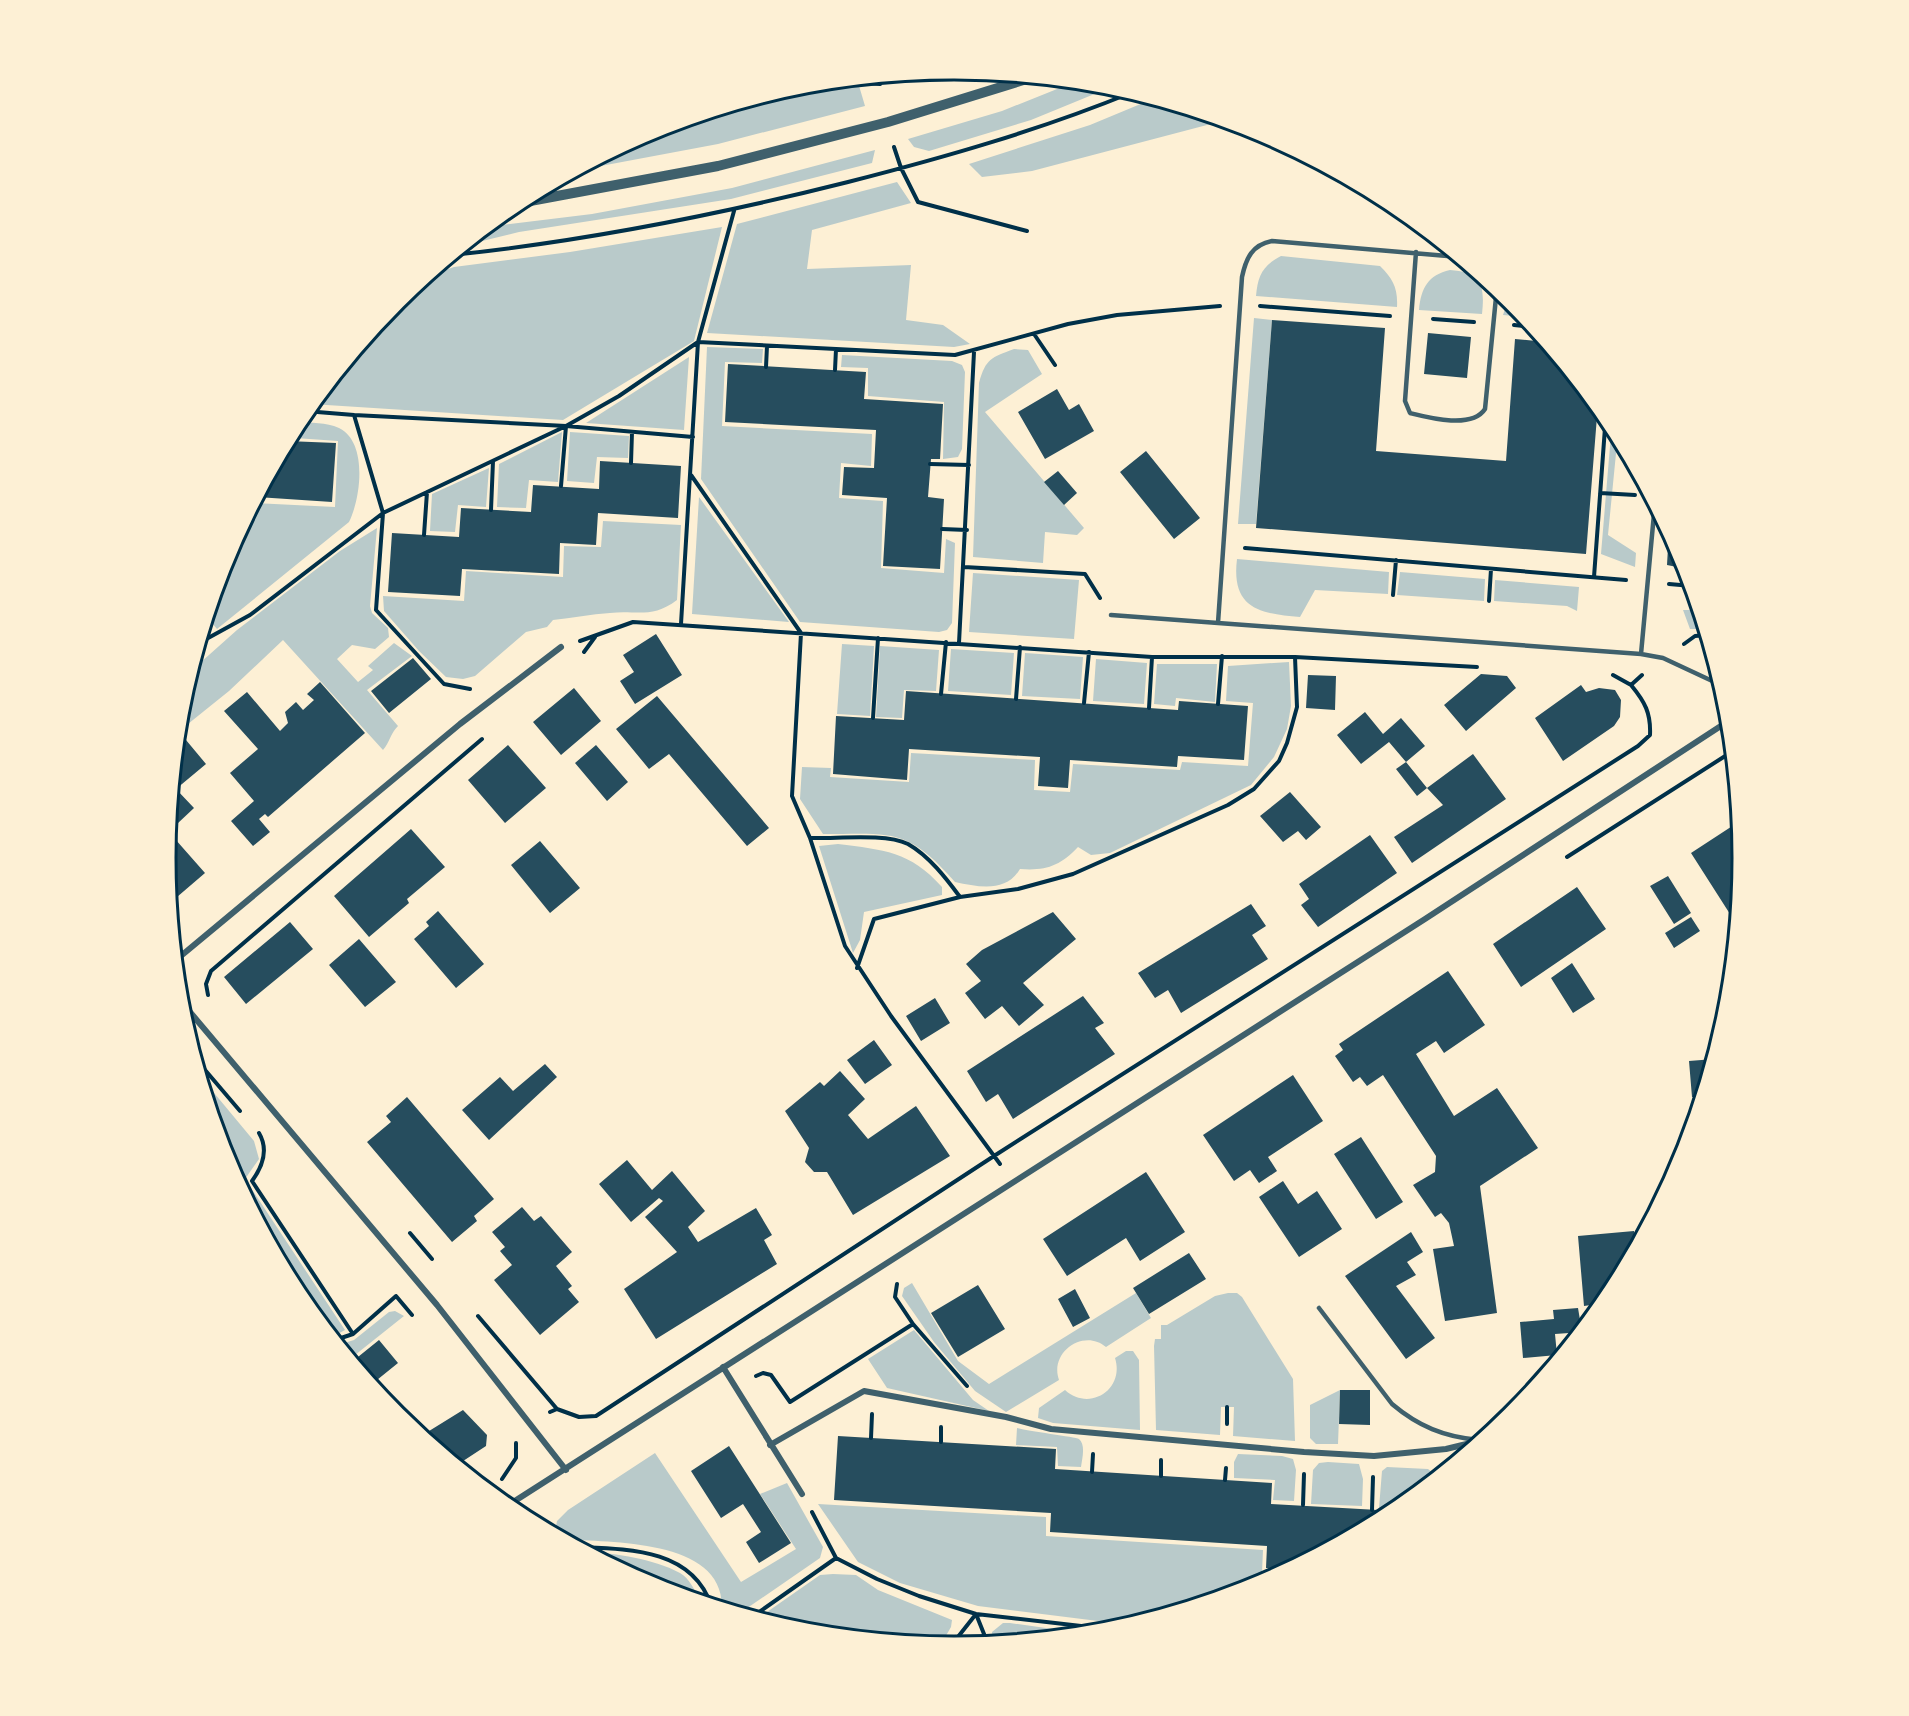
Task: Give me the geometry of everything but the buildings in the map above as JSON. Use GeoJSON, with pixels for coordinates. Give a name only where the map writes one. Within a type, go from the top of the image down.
{"type":"FeatureCollection","features":[{"type":"Feature","properties":{"kind":"street"},"geometry":{"type":"LineString","coordinates":[[541,199],[718,166],[888,122],[1016,82]]}},
{"type":"Feature","properties":{"kind":"street"},"geometry":{"type":"LineString","coordinates":[[182,955],[468,718],[561,647]]}},
{"type":"Feature","properties":{"kind":"street"},"geometry":{"type":"LineString","coordinates":[[516,1501],[1721,726]]}},
{"type":"Feature","properties":{"kind":"street"},"geometry":{"type":"LineString","coordinates":[[192,1015],[415,1280],[566,1470]]}},
{"type":"Feature","properties":{"kind":"street"},"geometry":{"type":"LineString","coordinates":[[723,1367],[802,1494]]}},
{"type":"Feature","properties":{"kind":"street"},"geometry":{"type":"LineString","coordinates":[[771,1445],[864,1391],[1006,1417],[1051,1429],[1304,1452],[1374,1456],[1446,1449],[1467,1444]]}},
{"type":"Feature","properties":{"kind":"lane"},"geometry":{"type":"LineString","coordinates":[[1218,623],[1240,304],[1245,264],[1253,249],[1261,243],[1272,241],[1447,255]]}},
{"type":"Feature","properties":{"kind":"lane"},"geometry":{"type":"LineString","coordinates":[[1416,252],[1405,401],[1410,413],[1468,420],[1480,416],[1485,409],[1496,299]]}},
{"type":"Feature","properties":{"kind":"lane"},"geometry":{"type":"LineString","coordinates":[[1641,654],[1654,515]]}},
{"type":"Feature","properties":{"kind":"lane"},"geometry":{"type":"LineString","coordinates":[[1111,615],[1641,654],[1664,658],[1712,681]]}},
{"type":"Feature","properties":{"kind":"lane"},"geometry":{"type":"LineString","coordinates":[[1319,1308],[1392,1404],[1405,1415],[1438,1433],[1472,1439]]}},
{"type":"Feature","properties":{"kind":"path"},"geometry":{"type":"LineString","coordinates":[[465,253],[630,231],[734,211],[1023,134],[1120,97]]}},
{"type":"Feature","properties":{"kind":"path"},"geometry":{"type":"LineString","coordinates":[[892,141],[901,168],[918,202],[1027,231]]}},
{"type":"Feature","properties":{"kind":"path"},"geometry":{"type":"LineString","coordinates":[[681,624],[698,342],[734,211]]}},
{"type":"Feature","properties":{"kind":"path"},"geometry":{"type":"LineString","coordinates":[[208,638],[250,615],[383,513],[566,426],[619,396],[698,342],[955,355],[1118,315],[1240,304]]}},
{"type":"Feature","properties":{"kind":"path"},"geometry":{"type":"LineString","coordinates":[[1034,334],[1055,365]]}},
{"type":"Feature","properties":{"kind":"path"},"geometry":{"type":"LineString","coordinates":[[766,367],[767,346]]}},
{"type":"Feature","properties":{"kind":"path"},"geometry":{"type":"LineString","coordinates":[[835,370],[836,350]]}},
{"type":"Feature","properties":{"kind":"path"},"geometry":{"type":"LineString","coordinates":[[959,643],[967,530],[974,352]]}},
{"type":"Feature","properties":{"kind":"path"},"geometry":{"type":"LineString","coordinates":[[317,412],[566,426],[693,437]]}},
{"type":"Feature","properties":{"kind":"path"},"geometry":{"type":"LineString","coordinates":[[354,415],[383,513],[376,610],[444,684],[470,689],[479,682]]}},
{"type":"Feature","properties":{"kind":"path"},"geometry":{"type":"LineString","coordinates":[[561,486],[566,426]]}},
{"type":"Feature","properties":{"kind":"path"},"geometry":{"type":"LineString","coordinates":[[1594,577],[1605,430]]}},
{"type":"Feature","properties":{"kind":"path"},"geometry":{"type":"LineString","coordinates":[[631,463],[632,432]]}},
{"type":"Feature","properties":{"kind":"path"},"geometry":{"type":"LineString","coordinates":[[491,510],[493,461]]}},
{"type":"Feature","properties":{"kind":"path"},"geometry":{"type":"LineString","coordinates":[[930,464],[969,465]]}},
{"type":"Feature","properties":{"kind":"path"},"geometry":{"type":"LineString","coordinates":[[691,475],[801,633],[792,795],[810,838],[845,946],[857,968],[1013,1183]]}},
{"type":"Feature","properties":{"kind":"path"},"geometry":{"type":"LineString","coordinates":[[424,535],[427,492]]}},
{"type":"Feature","properties":{"kind":"path"},"geometry":{"type":"LineString","coordinates":[[1600,493],[1641,495]]}},
{"type":"Feature","properties":{"kind":"path"},"geometry":{"type":"LineString","coordinates":[[942,529],[967,530]]}},
{"type":"Feature","properties":{"kind":"path"},"geometry":{"type":"LineString","coordinates":[[1224,546],[1683,585]]}},
{"type":"Feature","properties":{"kind":"path"},"geometry":{"type":"LineString","coordinates":[[1393,595],[1396,560]]}},
{"type":"Feature","properties":{"kind":"path"},"geometry":{"type":"LineString","coordinates":[[964,567],[1085,574]]}},
{"type":"Feature","properties":{"kind":"path"},"geometry":{"type":"LineString","coordinates":[[1489,602],[1491,569]]}},
{"type":"Feature","properties":{"kind":"path"},"geometry":{"type":"LineString","coordinates":[[561,647],[633,622],[1152,657],[1295,657],[1481,667]]}},
{"type":"Feature","properties":{"kind":"path"},"geometry":{"type":"LineString","coordinates":[[1630,685],[1695,636],[1700,636]]}},
{"type":"Feature","properties":{"kind":"path"},"geometry":{"type":"LineString","coordinates":[[581,656],[595,637]]}},
{"type":"Feature","properties":{"kind":"path"},"geometry":{"type":"LineString","coordinates":[[873,718],[878,638]]}},
{"type":"Feature","properties":{"kind":"path"},"geometry":{"type":"LineString","coordinates":[[941,694],[946,642]]}},
{"type":"Feature","properties":{"kind":"path"},"geometry":{"type":"LineString","coordinates":[[1016,699],[1020,647]]}},
{"type":"Feature","properties":{"kind":"path"},"geometry":{"type":"LineString","coordinates":[[1084,703],[1089,652]]}},
{"type":"Feature","properties":{"kind":"path"},"geometry":{"type":"LineString","coordinates":[[1218,704],[1222,656]]}},
{"type":"Feature","properties":{"kind":"path"},"geometry":{"type":"LineString","coordinates":[[1149,708],[1152,657]]}},
{"type":"Feature","properties":{"kind":"path"},"geometry":{"type":"LineString","coordinates":[[857,968],[874,920],[960,897],[1018,889],[1073,874],[1228,805],[1254,789],[1279,761],[1290,734],[1297,707],[1295,657]]}},
{"type":"Feature","properties":{"kind":"path"},"geometry":{"type":"LineString","coordinates":[[495,1484],[504,1479],[516,1458],[517,1445],[514,1433],[556,1409],[579,1417],[596,1416],[994,1156],[1638,746],[1650,735],[1651,717],[1643,700],[1630,685],[1610,673]]}},
{"type":"Feature","properties":{"kind":"path"},"geometry":{"type":"LineString","coordinates":[[212,1002],[206,984],[211,971],[484,738]]}},
{"type":"Feature","properties":{"kind":"path"},"geometry":{"type":"LineString","coordinates":[[1562,860],[1726,756]]}},
{"type":"Feature","properties":{"kind":"path"},"geometry":{"type":"LineString","coordinates":[[810,838],[885,839],[907,844],[927,858],[960,897]]}},
{"type":"Feature","properties":{"kind":"path"},"geometry":{"type":"LineString","coordinates":[[207,1072],[242,1113]]}},
{"type":"Feature","properties":{"kind":"path"},"geometry":{"type":"LineString","coordinates":[[258,1131],[263,1140],[265,1152],[263,1164],[252,1181],[353,1334]]}},
{"type":"Feature","properties":{"kind":"path"},"geometry":{"type":"LineString","coordinates":[[907,1278],[897,1284],[895,1297],[913,1324],[975,1395],[1006,1417]]}},
{"type":"Feature","properties":{"kind":"path"},"geometry":{"type":"LineString","coordinates":[[342,1338],[353,1334],[415,1280]]}},
{"type":"Feature","properties":{"kind":"path"},"geometry":{"type":"LineString","coordinates":[[735,1388],[763,1373],[771,1375],[790,1402],[913,1324]]}},
{"type":"Feature","properties":{"kind":"path"},"geometry":{"type":"LineString","coordinates":[[1303,1505],[1304,1452]]}},
{"type":"Feature","properties":{"kind":"path"},"geometry":{"type":"LineString","coordinates":[[1372,1510],[1374,1456]]}},
{"type":"Feature","properties":{"kind":"path"},"geometry":{"type":"LineString","coordinates":[[802,1494],[836,1558],[877,1580],[975,1614],[1081,1626]]}},
{"type":"Feature","properties":{"kind":"path"},"geometry":{"type":"LineString","coordinates":[[594,1547],[656,1555],[693,1573],[708,1596]]}},
{"type":"Feature","properties":{"kind":"path"},"geometry":{"type":"LineString","coordinates":[[760,1612],[836,1558]]}},
{"type":"Feature","properties":{"kind":"path"},"geometry":{"type":"LineString","coordinates":[[975,1614],[984,1635]]}},
{"type":"Feature","properties":{"kind":"path"},"geometry":{"type":"LineString","coordinates":[[958,1636],[975,1614]]}},
{"type":"Feature","properties":{"kind":"shaded area"},"geometry":{"type":"Polygon","coordinates":[[[859,85],[865,106],[718,144],[598,167],[657,139],[704,121],[803,94],[859,85]]]}},
{"type":"Feature","properties":{"kind":"shaded area"},"geometry":{"type":"Polygon","coordinates":[[[1062,87],[1098,93],[1031,120],[929,151],[914,147],[908,139],[1002,111],[1062,87]]]}},
{"type":"Feature","properties":{"kind":"shaded area"},"geometry":{"type":"Polygon","coordinates":[[[1143,103],[1212,124],[1032,171],[982,177],[969,164],[1090,125],[1143,103]]]}},
{"type":"Feature","properties":{"kind":"shaded area"},"geometry":{"type":"Polygon","coordinates":[[[875,150],[872,163],[731,199],[519,232],[479,242],[502,225],[592,214],[732,188],[875,150]]]}},
{"type":"Feature","properties":{"kind":"shaded area"},"geometry":{"type":"Polygon","coordinates":[[[897,182],[911,203],[812,230],[807,269],[911,265],[906,320],[943,325],[970,344],[954,347],[707,333],[737,224],[897,182]]]}},
{"type":"Feature","properties":{"kind":"shaded area"},"geometry":{"type":"Polygon","coordinates":[[[722,227],[694,341],[563,420],[322,405],[369,345],[444,271],[454,267],[570,252],[722,227]]]}},
{"type":"Feature","properties":{"kind":"shaded area"},"geometry":{"type":"Polygon","coordinates":[[[1281,256],[1380,266],[1394,284],[1397,307],[1256,296],[1262,272],[1281,256]]]}},
{"type":"Feature","properties":{"kind":"shaded area"},"geometry":{"type":"Polygon","coordinates":[[[1461,271],[1469,274],[1480,285],[1483,296],[1482,314],[1419,310],[1427,284],[1442,272],[1461,271]]]}},
{"type":"Feature","properties":{"kind":"shaded area"},"geometry":{"type":"Polygon","coordinates":[[[1505,308],[1512,316],[1503,315],[1505,308]]]}},
{"type":"Feature","properties":{"kind":"shaded area"},"geometry":{"type":"Polygon","coordinates":[[[1254,318],[1272,320],[1256,524],[1238,524],[1254,318]]]}},
{"type":"Feature","properties":{"kind":"shaded area"},"geometry":{"type":"Polygon","coordinates":[[[707,347],[763,349],[762,363],[725,362],[722,426],[872,434],[871,466],[841,463],[839,498],[883,501],[881,568],[944,573],[946,539],[955,543],[952,623],[947,630],[939,632],[800,622],[701,479],[707,347]]]}},
{"type":"Feature","properties":{"kind":"shaded area"},"geometry":{"type":"Polygon","coordinates":[[[1014,349],[1028,350],[1042,374],[985,412],[1084,528],[1077,535],[1045,532],[1043,563],[973,557],[979,383],[984,368],[990,360],[1014,349]]]}},
{"type":"Feature","properties":{"kind":"shaded area"},"geometry":{"type":"Polygon","coordinates":[[[842,355],[952,361],[962,365],[965,372],[962,449],[958,457],[943,459],[944,402],[868,396],[868,368],[841,367],[842,355]]]}},
{"type":"Feature","properties":{"kind":"shaded area"},"geometry":{"type":"Polygon","coordinates":[[[689,357],[684,430],[586,423],[689,357]]]}},
{"type":"Feature","properties":{"kind":"shaded area"},"geometry":{"type":"Polygon","coordinates":[[[309,423],[318,423],[339,428],[348,435],[354,445],[358,458],[359,485],[349,522],[217,629],[213,624],[217,608],[235,560],[262,503],[335,507],[338,441],[299,438],[309,423]]]}},
{"type":"Feature","properties":{"kind":"shaded area"},"geometry":{"type":"Polygon","coordinates":[[[562,432],[558,482],[529,480],[526,508],[497,507],[499,464],[562,432]]]}},
{"type":"Feature","properties":{"kind":"shaded area"},"geometry":{"type":"Polygon","coordinates":[[[570,432],[629,436],[628,458],[597,457],[594,483],[567,481],[570,432]]]}},
{"type":"Feature","properties":{"kind":"shaded area"},"geometry":{"type":"Polygon","coordinates":[[[1611,439],[1616,449],[1608,535],[1636,553],[1635,567],[1601,554],[1611,439]]]}},
{"type":"Feature","properties":{"kind":"shaded area"},"geometry":{"type":"Polygon","coordinates":[[[489,468],[486,507],[458,505],[455,532],[430,531],[432,494],[489,468]]]}},
{"type":"Feature","properties":{"kind":"shaded area"},"geometry":{"type":"Polygon","coordinates":[[[699,497],[789,622],[692,614],[699,497]]]}},
{"type":"Feature","properties":{"kind":"shaded area"},"geometry":{"type":"Polygon","coordinates":[[[603,521],[681,525],[677,600],[652,612],[620,612],[553,620],[547,627],[526,632],[475,676],[463,679],[446,677],[419,651],[384,611],[383,596],[464,601],[466,571],[563,577],[564,546],[601,547],[603,521]]]}},
{"type":"Feature","properties":{"kind":"shaded area"},"geometry":{"type":"Polygon","coordinates":[[[377,528],[370,606],[372,613],[388,628],[389,637],[375,649],[352,645],[337,659],[358,682],[373,670],[368,666],[394,643],[412,656],[367,690],[398,726],[383,750],[283,640],[229,691],[188,724],[202,661],[237,630],[340,551],[377,528]]]}},
{"type":"Feature","properties":{"kind":"shaded area"},"geometry":{"type":"Polygon","coordinates":[[[1237,559],[1389,572],[1388,594],[1315,590],[1300,617],[1272,614],[1260,610],[1243,598],[1236,575],[1237,559]]]}},
{"type":"Feature","properties":{"kind":"shaded area"},"geometry":{"type":"Polygon","coordinates":[[[1400,572],[1485,579],[1484,601],[1397,595],[1400,572]]]}},
{"type":"Feature","properties":{"kind":"shaded area"},"geometry":{"type":"Polygon","coordinates":[[[973,573],[1079,580],[1074,639],[969,632],[973,573]]]}},
{"type":"Feature","properties":{"kind":"shaded area"},"geometry":{"type":"Polygon","coordinates":[[[1495,580],[1579,587],[1577,611],[1567,606],[1494,601],[1495,580]]]}},
{"type":"Feature","properties":{"kind":"shaded area"},"geometry":{"type":"Polygon","coordinates":[[[1683,610],[1693,610],[1698,629],[1690,629],[1683,610]]]}},
{"type":"Feature","properties":{"kind":"shaded area"},"geometry":{"type":"Polygon","coordinates":[[[842,644],[874,646],[870,716],[837,714],[842,644]]]}},
{"type":"Feature","properties":{"kind":"shaded area"},"geometry":{"type":"Polygon","coordinates":[[[880,646],[939,650],[936,691],[904,690],[902,718],[876,717],[880,646]]]}},
{"type":"Feature","properties":{"kind":"shaded area"},"geometry":{"type":"Polygon","coordinates":[[[951,649],[1014,653],[1011,695],[948,691],[951,649]]]}},
{"type":"Feature","properties":{"kind":"shaded area"},"geometry":{"type":"Polygon","coordinates":[[[1025,653],[1083,657],[1080,699],[1022,696],[1025,653]]]}},
{"type":"Feature","properties":{"kind":"shaded area"},"geometry":{"type":"Polygon","coordinates":[[[1096,659],[1147,663],[1144,704],[1093,701],[1096,659]]]}},
{"type":"Feature","properties":{"kind":"shaded area"},"geometry":{"type":"Polygon","coordinates":[[[1289,662],[1291,706],[1287,729],[1274,757],[1251,785],[1110,853],[1091,855],[1078,847],[1059,863],[1045,868],[1020,869],[1014,877],[1000,885],[982,886],[955,882],[924,851],[897,837],[823,834],[800,799],[802,767],[831,768],[830,777],[909,782],[911,753],[1035,760],[1034,790],[1070,792],[1073,764],[1180,770],[1182,762],[1248,766],[1253,703],[1226,701],[1228,666],[1289,662]]]}},
{"type":"Feature","properties":{"kind":"shaded area"},"geometry":{"type":"Polygon","coordinates":[[[1157,664],[1217,664],[1215,702],[1176,698],[1175,706],[1154,704],[1157,664]]]}},
{"type":"Feature","properties":{"kind":"shaded area"},"geometry":{"type":"Polygon","coordinates":[[[838,844],[883,851],[907,859],[919,866],[942,887],[942,895],[864,912],[860,940],[853,953],[819,846],[838,844]]]}},
{"type":"Feature","properties":{"kind":"shaded area"},"geometry":{"type":"Polygon","coordinates":[[[212,1090],[254,1141],[259,1159],[245,1179],[212,1090]]]}},
{"type":"Feature","properties":{"kind":"shaded area"},"geometry":{"type":"Polygon","coordinates":[[[247,1181],[345,1330],[338,1334],[307,1291],[280,1247],[247,1181]]]}},
{"type":"Feature","properties":{"kind":"shaded area"},"geometry":{"type":"Polygon","coordinates":[[[912,1283],[958,1361],[989,1384],[1136,1293],[1151,1318],[1106,1347],[1088,1340],[1070,1346],[1059,1360],[1057,1370],[1059,1380],[1006,1412],[975,1391],[934,1342],[902,1296],[904,1288],[912,1283]]]}},
{"type":"Feature","properties":{"kind":"shaded area"},"geometry":{"type":"Polygon","coordinates":[[[1237,1293],[1242,1297],[1293,1379],[1295,1441],[1233,1436],[1234,1407],[1221,1407],[1220,1435],[1156,1430],[1154,1346],[1155,1339],[1161,1339],[1161,1325],[1167,1325],[1215,1296],[1237,1293]]]}},
{"type":"Feature","properties":{"kind":"shaded area"},"geometry":{"type":"Polygon","coordinates":[[[395,1311],[404,1316],[356,1355],[346,1343],[354,1340],[389,1312],[395,1311]]]}},
{"type":"Feature","properties":{"kind":"shaded area"},"geometry":{"type":"Polygon","coordinates":[[[914,1330],[973,1400],[989,1411],[887,1388],[868,1359],[914,1330]]]}},
{"type":"Feature","properties":{"kind":"shaded area"},"geometry":{"type":"Polygon","coordinates":[[[1126,1351],[1133,1351],[1139,1360],[1140,1430],[1053,1423],[1038,1418],[1039,1408],[1065,1390],[1084,1399],[1103,1394],[1115,1380],[1117,1369],[1115,1358],[1126,1351]]]}},
{"type":"Feature","properties":{"kind":"shaded area"},"geometry":{"type":"Polygon","coordinates":[[[1340,1390],[1338,1444],[1316,1444],[1310,1438],[1310,1405],[1340,1390]]]}},
{"type":"Feature","properties":{"kind":"shaded area"},"geometry":{"type":"Polygon","coordinates":[[[1017,1428],[1079,1439],[1083,1448],[1081,1467],[1058,1466],[1057,1447],[1016,1445],[1017,1428]]]}},
{"type":"Feature","properties":{"kind":"shaded area"},"geometry":{"type":"Polygon","coordinates":[[[655,1453],[741,1582],[796,1549],[760,1494],[787,1483],[823,1547],[820,1558],[747,1608],[721,1600],[718,1585],[705,1568],[685,1556],[634,1544],[580,1540],[565,1532],[556,1526],[557,1521],[568,1510],[655,1453]]]}},
{"type":"Feature","properties":{"kind":"shaded area"},"geometry":{"type":"Polygon","coordinates":[[[1238,1454],[1282,1456],[1293,1459],[1296,1470],[1294,1501],[1273,1500],[1275,1480],[1234,1478],[1234,1462],[1238,1454]]]}},
{"type":"Feature","properties":{"kind":"shaded area"},"geometry":{"type":"Polygon","coordinates":[[[1319,1463],[1359,1464],[1363,1479],[1362,1506],[1311,1504],[1313,1470],[1319,1463]]]}},
{"type":"Feature","properties":{"kind":"shaded area"},"geometry":{"type":"Polygon","coordinates":[[[1387,1467],[1428,1469],[1432,1472],[1382,1508],[1379,1508],[1382,1471],[1387,1467]]]}},
{"type":"Feature","properties":{"kind":"shaded area"},"geometry":{"type":"Polygon","coordinates":[[[818,1504],[1046,1517],[1046,1536],[1263,1550],[1263,1572],[1205,1595],[1106,1622],[978,1606],[900,1583],[858,1562],[818,1504]]]}},
{"type":"Feature","properties":{"kind":"shaded area"},"geometry":{"type":"Polygon","coordinates":[[[606,1554],[635,1558],[670,1568],[686,1578],[695,1592],[606,1554]]]}},
{"type":"Feature","properties":{"kind":"shaded area"},"geometry":{"type":"Polygon","coordinates":[[[820,1575],[856,1575],[878,1590],[952,1620],[951,1627],[946,1636],[904,1635],[853,1630],[766,1613],[820,1575]]]}},
{"type":"Feature","properties":{"kind":"shaded area"},"geometry":{"type":"Polygon","coordinates":[[[1003,1623],[1058,1630],[1005,1635],[992,1635],[992,1632],[1003,1623]]]}}]}
